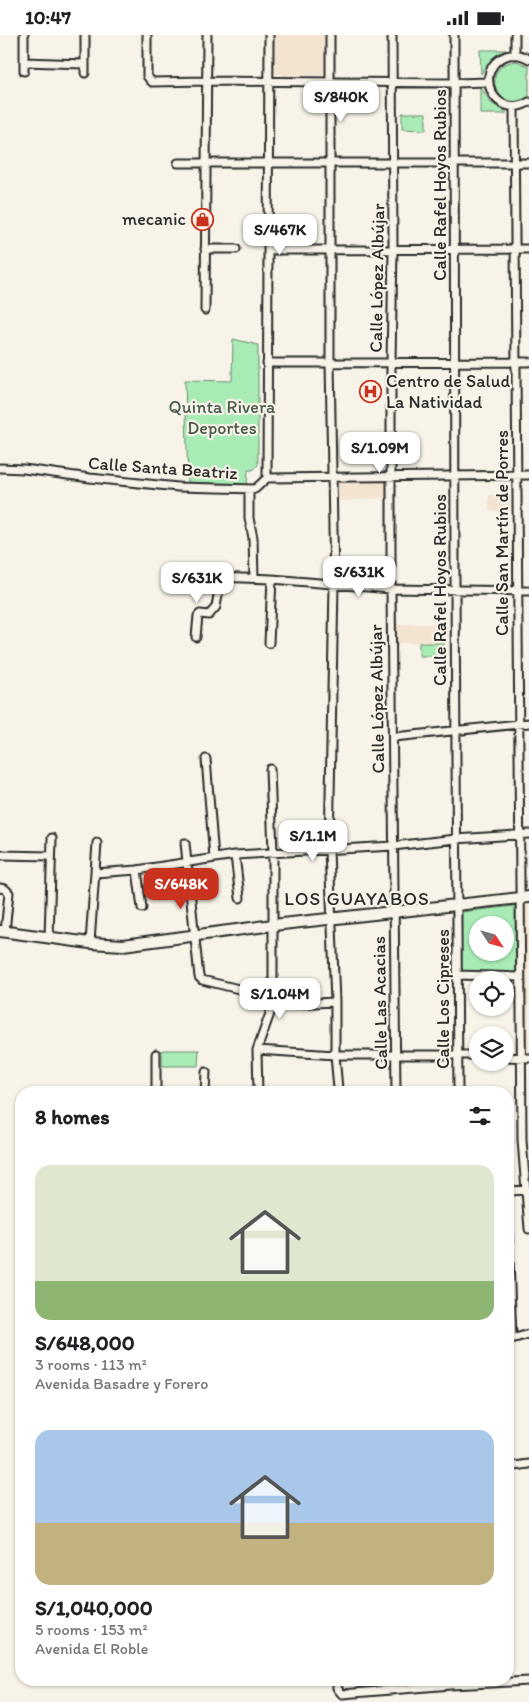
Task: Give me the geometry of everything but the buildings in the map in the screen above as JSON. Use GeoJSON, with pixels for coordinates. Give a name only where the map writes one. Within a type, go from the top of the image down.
{"type":"FeatureCollection","features":[{"type":"Feature","properties":{"kind":"street"},"geometry":{"type":"LineString","coordinates":[[24,35],[24,71]]}},
{"type":"Feature","properties":{"kind":"street"},"geometry":{"type":"LineString","coordinates":[[85,35],[85,73]]}},
{"type":"Feature","properties":{"kind":"street"},"geometry":{"type":"LineString","coordinates":[[147,35],[147,76],[152,82],[489,82]]}},
{"type":"Feature","properties":{"kind":"street"},"geometry":{"type":"LineString","coordinates":[[205,310],[206,35]]}},
{"type":"Feature","properties":{"kind":"street"},"geometry":{"type":"LineString","coordinates":[[269,35],[267,478],[529,475]]}},
{"type":"Feature","properties":{"kind":"street"},"geometry":{"type":"LineString","coordinates":[[330,35],[330,362],[334,585],[329,850],[333,919],[335,1055],[338,1086]]}},
{"type":"Feature","properties":{"kind":"street","name":"Calle López Albújar"},"geometry":{"type":"LineString","coordinates":[[392,35],[391,589],[394,737],[393,912]]}},
{"type":"Feature","properties":{"kind":"street","name":"Calle Rafel Hoyos Rubios"},"geometry":{"type":"LineString","coordinates":[[454,35],[454,477],[457,905]]}},
{"type":"Feature","properties":{"kind":"street"},"geometry":{"type":"LineString","coordinates":[[515,35],[515,55]]}},
{"type":"Feature","properties":{"kind":"street"},"geometry":{"type":"LineString","coordinates":[[529,59],[515,55],[505,57],[496,63],[490,71],[489,82],[491,92],[497,100],[505,105],[514,107],[529,102]]}},
{"type":"Feature","properties":{"kind":"street"},"geometry":{"type":"LineString","coordinates":[[24,63],[84,64]]}},
{"type":"Feature","properties":{"kind":"street","name":"Calle San Martín de Porres"},"geometry":{"type":"LineString","coordinates":[[514,107],[519,835],[524,897],[520,977],[522,1140],[529,1229]]}},
{"type":"Feature","properties":{"kind":"street"},"geometry":{"type":"LineString","coordinates":[[178,163],[529,163]]}},
{"type":"Feature","properties":{"kind":"street"},"geometry":{"type":"LineString","coordinates":[[206,249],[236,249]]}},
{"type":"Feature","properties":{"kind":"street"},"geometry":{"type":"LineString","coordinates":[[269,250],[529,249]]}},
{"type":"Feature","properties":{"kind":"street"},"geometry":{"type":"LineString","coordinates":[[267,363],[529,362]]}},
{"type":"Feature","properties":{"kind":"street","name":"Calle Santa Beatriz"},"geometry":{"type":"LineString","coordinates":[[0,468],[24,469],[168,486],[255,489],[267,478]]}},
{"type":"Feature","properties":{"kind":"street"},"geometry":{"type":"LineString","coordinates":[[249,489],[254,578]]}},
{"type":"Feature","properties":{"kind":"street"},"geometry":{"type":"LineString","coordinates":[[190,577],[272,579],[391,589],[529,591]]}},
{"type":"Feature","properties":{"kind":"street"},"geometry":{"type":"LineString","coordinates":[[196,637],[198,615],[209,615],[216,607],[221,577]]}},
{"type":"Feature","properties":{"kind":"street"},"geometry":{"type":"LineString","coordinates":[[269,643],[272,579]]}},
{"type":"Feature","properties":{"kind":"street"},"geometry":{"type":"LineString","coordinates":[[394,737],[529,723]]}},
{"type":"Feature","properties":{"kind":"street"},"geometry":{"type":"LineString","coordinates":[[206,759],[214,858]]}},
{"type":"Feature","properties":{"kind":"street"},"geometry":{"type":"LineString","coordinates":[[258,1086],[257,1050],[273,1005],[273,853],[270,769]]}},
{"type":"Feature","properties":{"kind":"street"},"geometry":{"type":"LineString","coordinates":[[96,873],[137,870],[235,855],[393,846],[529,834]]}},
{"type":"Feature","properties":{"kind":"street"},"geometry":{"type":"LineString","coordinates":[[49,938],[52,838]]}},
{"type":"Feature","properties":{"kind":"street"},"geometry":{"type":"LineString","coordinates":[[90,943],[97,843]]}},
{"type":"Feature","properties":{"kind":"street"},"geometry":{"type":"LineString","coordinates":[[184,843],[198,975],[202,980],[247,991],[273,984]]}},
{"type":"Feature","properties":{"kind":"street"},"geometry":{"type":"LineString","coordinates":[[0,855],[51,856]]}},
{"type":"Feature","properties":{"kind":"street"},"geometry":{"type":"LineString","coordinates":[[235,855],[240,897]]}},
{"type":"Feature","properties":{"kind":"street"},"geometry":{"type":"LineString","coordinates":[[137,870],[142,908]]}},
{"type":"Feature","properties":{"kind":"street"},"geometry":{"type":"LineString","coordinates":[[0,888],[5,889],[9,893],[3,931],[90,943],[122,945],[273,925],[524,897]]}},
{"type":"Feature","properties":{"kind":"street","name":"Calle Los Cipreses"},"geometry":{"type":"LineString","coordinates":[[457,905],[458,1086]]}},
{"type":"Feature","properties":{"kind":"street","name":"Calle Las Acacias"},"geometry":{"type":"LineString","coordinates":[[393,912],[396,1086]]}},
{"type":"Feature","properties":{"kind":"street"},"geometry":{"type":"LineString","coordinates":[[458,975],[520,977]]}},
{"type":"Feature","properties":{"kind":"street"},"geometry":{"type":"LineString","coordinates":[[273,1005],[335,1002]]}},
{"type":"Feature","properties":{"kind":"street"},"geometry":{"type":"LineString","coordinates":[[257,1050],[335,1055],[469,1055]]}},
{"type":"Feature","properties":{"kind":"street"},"geometry":{"type":"LineString","coordinates":[[156,1054],[156,1086]]}},
{"type":"Feature","properties":{"kind":"street"},"geometry":{"type":"LineString","coordinates":[[514,1058],[529,1058]]}},
{"type":"Feature","properties":{"kind":"street"},"geometry":{"type":"LineString","coordinates":[[205,1086],[206,1072]]}},
{"type":"Feature","properties":{"kind":"street"},"geometry":{"type":"LineString","coordinates":[[514,1191],[527,1190]]}},
{"type":"Feature","properties":{"kind":"street"},"geometry":{"type":"LineString","coordinates":[[514,1338],[529,1334]]}},
{"type":"Feature","properties":{"kind":"street"},"geometry":{"type":"LineString","coordinates":[[514,1466],[529,1464]]}},
{"type":"Feature","properties":{"kind":"street"},"geometry":{"type":"LineString","coordinates":[[514,1681],[529,1681]]}},
{"type":"Feature","properties":{"kind":"street"},"geometry":{"type":"LineString","coordinates":[[337,1686],[342,1694],[416,1686]]}},
{"type":"Feature","properties":{"kind":"shaded area"},"geometry":{"type":"Polygon","coordinates":[[[273,35],[324,35],[324,73],[322,75],[283,76],[278,74],[277,76],[274,73],[273,35]]]}},
{"type":"Feature","properties":{"kind":"shaded area"},"geometry":{"type":"Polygon","coordinates":[[[339,479],[385,479],[387,481],[386,498],[338,501],[339,479]]]}},
{"type":"Feature","properties":{"kind":"shaded area"},"geometry":{"type":"Polygon","coordinates":[[[489,495],[510,495],[510,511],[489,511],[489,495]]]}},
{"type":"Feature","properties":{"kind":"shaded area"},"geometry":{"type":"Polygon","coordinates":[[[396,624],[436,624],[436,632],[448,632],[448,642],[396,643],[396,624]]]}},
{"type":"Feature","properties":{"kind":"shaded area"},"geometry":{"type":"Polygon","coordinates":[[[529,905],[529,1052],[525,1052],[525,906],[529,905]]]}},
{"type":"Feature","properties":{"kind":"green space"},"geometry":{"type":"Polygon","coordinates":[[[480,50],[506,50],[491,60],[481,74],[480,50]]]}},
{"type":"Feature","properties":{"kind":"green space"},"geometry":{"type":"Polygon","coordinates":[[[516,61],[529,66],[529,98],[519,103],[509,102],[502,97],[497,90],[495,81],[497,72],[504,65],[516,61]]]}},
{"type":"Feature","properties":{"kind":"green space"},"geometry":{"type":"Polygon","coordinates":[[[480,86],[491,103],[506,111],[506,114],[480,114],[480,86]]]}},
{"type":"Feature","properties":{"kind":"green space"},"geometry":{"type":"Polygon","coordinates":[[[402,113],[426,113],[426,130],[402,129],[402,113]]]}},
{"type":"Feature","properties":{"kind":"green space","name":"Quinta Rivera Deportes"},"geometry":{"type":"Polygon","coordinates":[[[233,339],[258,345],[258,465],[253,470],[248,470],[247,487],[188,485],[185,380],[232,381],[233,339]]]}},
{"type":"Feature","properties":{"kind":"green space"},"geometry":{"type":"Polygon","coordinates":[[[419,643],[444,643],[444,656],[419,656],[419,643]]]}},
{"type":"Feature","properties":{"kind":"green space"},"geometry":{"type":"Polygon","coordinates":[[[515,906],[516,973],[514,971],[461,972],[461,912],[515,906]]]}},
{"type":"Feature","properties":{"kind":"green space"},"geometry":{"type":"Polygon","coordinates":[[[162,1050],[199,1050],[198,1066],[162,1066],[162,1050]]]}},
{"type":"Feature","properties":{"kind":"place","name":"mecanic"},"geometry":{"type":"Point","coordinates":[202,219]}},
{"type":"Feature","properties":{"kind":"place","name":"Centro de Salud La Natividad"},"geometry":{"type":"Point","coordinates":[370,391]}},
{"type":"Feature","properties":{"kind":"district","name":"LOS GUAYABOS"},"geometry":{"type":"Point","coordinates":[357,898]}}]}
